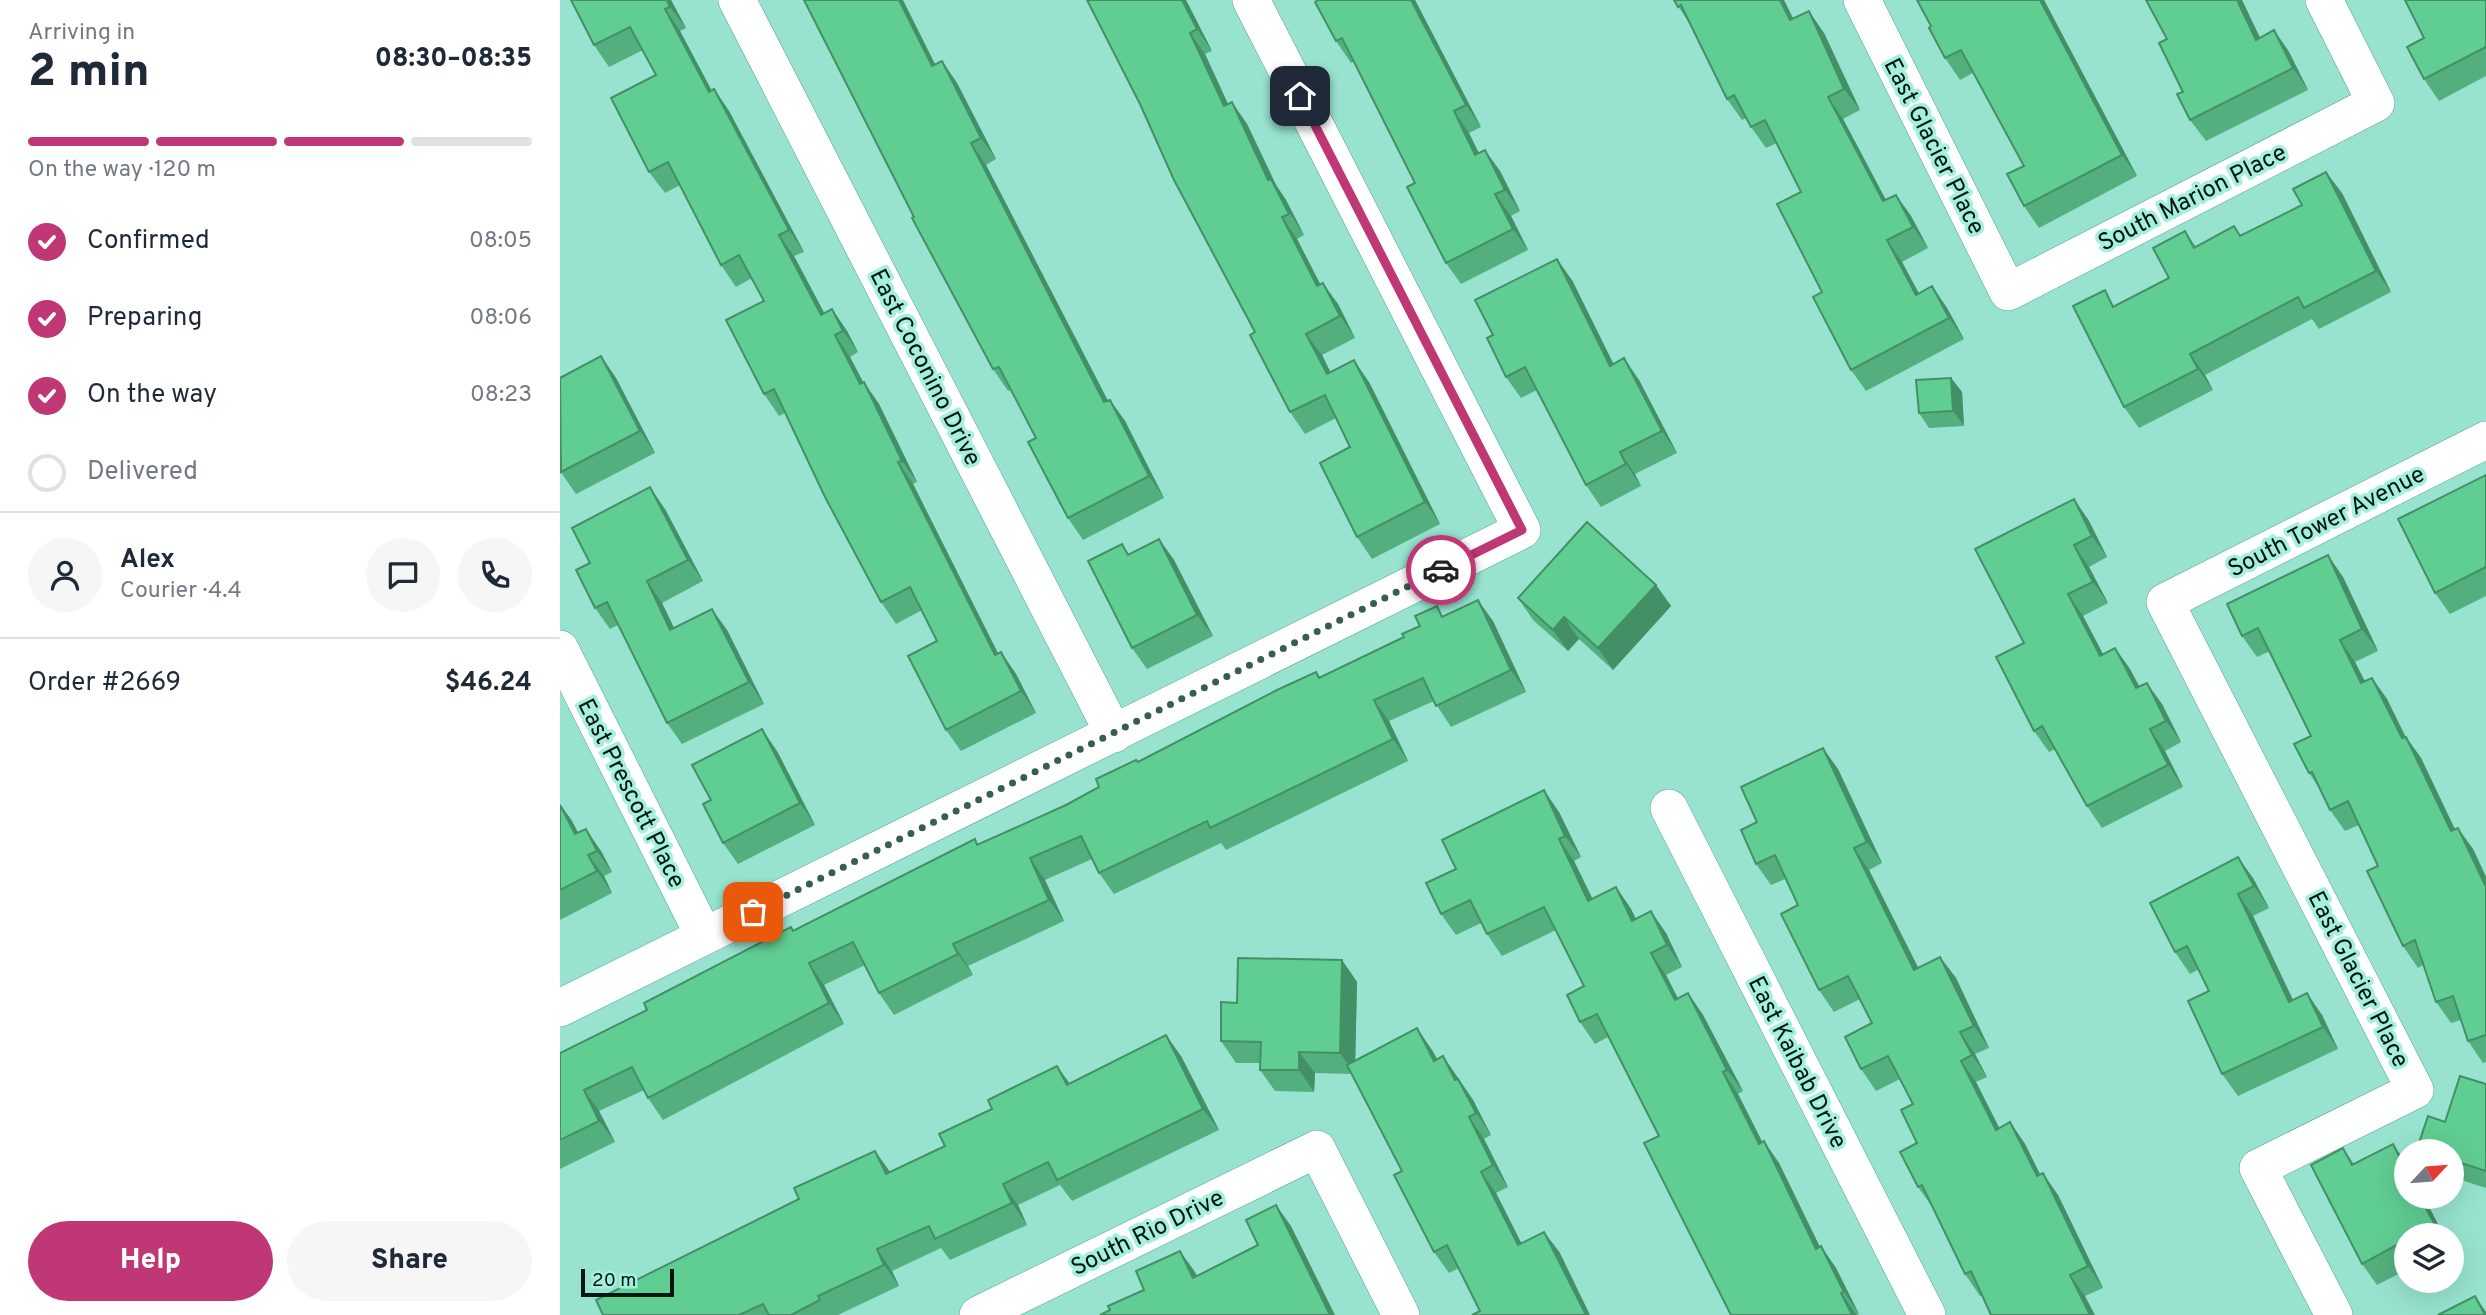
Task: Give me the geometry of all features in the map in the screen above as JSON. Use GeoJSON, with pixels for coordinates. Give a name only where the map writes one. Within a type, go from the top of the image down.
{"type":"FeatureCollection","features":[{"type":"Feature","properties":{"kind":"street","name":"East Coconino Drive"},"geometry":{"type":"LineString","coordinates":[[737,0],[1114,734]]}},
{"type":"Feature","properties":{"kind":"street"},"geometry":{"type":"LineString","coordinates":[[560,1007],[1522,530],[1251,0]]}},
{"type":"Feature","properties":{"kind":"street","name":"East Glacier Place"},"geometry":{"type":"LineString","coordinates":[[1862,0],[2008,292]]}},
{"type":"Feature","properties":{"kind":"street","name":"South Marion Place"},"geometry":{"type":"LineString","coordinates":[[2008,292],[2376,103],[2324,0]]}},
{"type":"Feature","properties":{"kind":"street","name":"South Tower Avenue"},"geometry":{"type":"LineString","coordinates":[[2165,602],[2486,440]]}},
{"type":"Feature","properties":{"kind":"street","name":"East Glacier Place"},"geometry":{"type":"LineString","coordinates":[[2165,602],[2415,1090],[2258,1168],[2334,1315]]}},
{"type":"Feature","properties":{"kind":"street","name":"East Prescott Place"},"geometry":{"type":"LineString","coordinates":[[560,649],[704,936]]}},
{"type":"Feature","properties":{"kind":"street","name":"East Kaibab Drive"},"geometry":{"type":"LineString","coordinates":[[1669,808],[1927,1315]]}},
{"type":"Feature","properties":{"kind":"street","name":"South Rio Drive"},"geometry":{"type":"LineString","coordinates":[[978,1315],[1317,1149],[1401,1315]]}},
{"type":"Feature","properties":{"kind":"building"},"geometry":{"type":"Polygon","coordinates":[[[571,0],[667,0],[670,7],[665,9],[709,92],[714,89],[789,230],[779,235],[821,315],[832,309],[843,331],[835,335],[860,384],[864,382],[902,461],[898,462],[995,655],[1001,652],[1021,691],[946,730],[908,656],[937,641],[910,587],[881,602],[825,497],[774,389],[764,394],[726,320],[764,301],[739,255],[721,265],[668,162],[649,172],[611,98],[656,75],[630,27],[594,45],[571,0]]]}},
{"type":"Feature","properties":{"kind":"building"},"geometry":{"type":"Polygon","coordinates":[[[804,0],[899,0],[932,66],[942,61],[981,138],[971,143],[1104,402],[1110,400],[1149,476],[1068,518],[1028,442],[1036,438],[999,367],[993,369],[912,218],[914,217],[804,0]]]}},
{"type":"Feature","properties":{"kind":"building"},"geometry":{"type":"Polygon","coordinates":[[[1087,0],[1182,0],[1197,29],[1190,33],[1224,106],[1232,102],[1268,180],[1271,179],[1289,214],[1282,217],[1317,286],[1323,283],[1340,316],[1306,334],[1327,374],[1354,360],[1425,502],[1357,537],[1320,463],[1350,447],[1325,395],[1290,412],[1250,335],[1255,332],[1174,180],[1140,104],[1087,0]]]}},
{"type":"Feature","properties":{"kind":"building"},"geometry":{"type":"Polygon","coordinates":[[[1411,0],[1466,105],[1454,111],[1475,155],[1485,150],[1505,190],[1495,194],[1513,229],[1446,263],[1407,187],[1415,183],[1342,38],[1336,41],[1315,2],[1411,0]]]}},
{"type":"Feature","properties":{"kind":"building"},"geometry":{"type":"Polygon","coordinates":[[[1674,0],[1780,0],[1790,20],[1809,11],[1844,89],[1828,97],[1883,201],[1896,195],[1913,227],[1887,240],[1916,295],[1932,286],[1949,318],[1851,370],[1813,297],[1822,292],[1777,204],[1801,192],[1765,120],[1751,127],[1734,95],[1727,99],[1681,5],[1678,7],[1674,0]]]}},
{"type":"Feature","properties":{"kind":"building"},"geometry":{"type":"Polygon","coordinates":[[[1917,0],[2040,0],[2122,155],[2024,206],[2007,174],[2024,166],[1961,50],[1945,58],[1917,0]]]}},
{"type":"Feature","properties":{"kind":"building"},"geometry":{"type":"Polygon","coordinates":[[[2146,0],[2237,0],[2256,40],[2274,30],[2293,68],[2190,120],[2177,94],[2183,92],[2159,43],[2167,39],[2146,0]]]}},
{"type":"Feature","properties":{"kind":"building"},"geometry":{"type":"Polygon","coordinates":[[[2405,0],[2486,0],[2486,47],[2424,79],[2407,47],[2424,38],[2405,0]]]}},
{"type":"Feature","properties":{"kind":"building"},"geometry":{"type":"Polygon","coordinates":[[[2326,172],[2376,271],[2304,308],[2298,297],[2190,354],[2198,369],[2124,407],[2073,306],[2105,290],[2113,307],[2169,278],[2153,248],[2185,231],[2194,248],[2234,226],[2240,236],[2302,205],[2293,189],[2326,172]]]}},
{"type":"Feature","properties":{"kind":"building"},"geometry":{"type":"Polygon","coordinates":[[[1557,259],[1610,366],[1624,358],[1662,431],[1620,452],[1626,464],[1586,485],[1525,367],[1506,377],[1487,338],[1493,335],[1475,300],[1557,259]]]}},
{"type":"Feature","properties":{"kind":"building"},"geometry":{"type":"Polygon","coordinates":[[[601,356],[640,431],[561,472],[560,378],[601,356]]]}},
{"type":"Feature","properties":{"kind":"building"},"geometry":{"type":"Polygon","coordinates":[[[1951,378],[1953,411],[1919,413],[1916,380],[1951,378]]]}},
{"type":"Feature","properties":{"kind":"building"},"geometry":{"type":"Polygon","coordinates":[[[2486,475],[2486,567],[2435,593],[2398,519],[2486,475]]]}},
{"type":"Feature","properties":{"kind":"building"},"geometry":{"type":"Polygon","coordinates":[[[650,487],[688,560],[647,581],[670,630],[712,609],[749,682],[667,723],[607,602],[595,608],[576,570],[590,563],[572,528],[650,487]]]}},
{"type":"Feature","properties":{"kind":"building"},"geometry":{"type":"Polygon","coordinates":[[[2074,499],[2092,536],[2074,545],[2093,582],[2068,594],[2100,656],[2115,648],[2136,688],[2147,683],[2166,721],[2150,729],[2168,765],[2087,806],[2042,726],[2034,731],[1996,657],[2024,643],[1975,549],[2074,499]]]}},
{"type":"Feature","properties":{"kind":"building"},"geometry":{"type":"Polygon","coordinates":[[[1587,522],[1656,585],[1598,648],[1564,617],[1553,630],[1518,598],[1587,522]]]}},
{"type":"Feature","properties":{"kind":"building"},"geometry":{"type":"Polygon","coordinates":[[[1159,539],[1197,615],[1132,648],[1088,561],[1122,544],[1128,555],[1159,539]]]}},
{"type":"Feature","properties":{"kind":"building"},"geometry":{"type":"Polygon","coordinates":[[[2328,555],[2362,629],[2340,640],[2361,683],[2372,678],[2402,738],[2406,737],[2451,831],[2458,828],[2486,887],[2486,1035],[2468,1041],[2453,996],[2436,1002],[2415,940],[2403,946],[2367,871],[2378,866],[2348,801],[2330,810],[2312,772],[2309,773],[2294,744],[2311,736],[2258,628],[2242,636],[2227,604],[2328,555]]]}},
{"type":"Feature","properties":{"kind":"building"},"geometry":{"type":"Polygon","coordinates":[[[1478,600],[1511,670],[1436,706],[1423,678],[1374,700],[1393,739],[1210,828],[1207,821],[1099,873],[1081,836],[1030,858],[1049,900],[953,944],[958,954],[879,993],[853,942],[809,963],[829,1003],[648,1098],[632,1067],[584,1090],[599,1121],[560,1140],[560,1053],[647,1010],[644,1003],[791,927],[793,931],[975,839],[977,845],[1066,805],[1099,787],[1096,779],[1136,760],[1138,762],[1277,690],[1316,672],[1319,678],[1404,637],[1402,634],[1420,626],[1415,616],[1437,606],[1442,617],[1478,600]]]}},
{"type":"Feature","properties":{"kind":"building"},"geometry":{"type":"Polygon","coordinates":[[[762,729],[800,803],[723,843],[703,804],[711,800],[692,765],[762,729]]]}},
{"type":"Feature","properties":{"kind":"building"},"geometry":{"type":"Polygon","coordinates":[[[1823,748],[1867,842],[1854,848],[1914,970],[1940,957],[1974,1026],[1960,1032],[1972,1055],[1961,1061],[1996,1130],[2010,1122],[2037,1176],[2043,1173],[2088,1266],[2070,1275],[2090,1315],[1991,1315],[1971,1271],[1965,1274],[1922,1185],[1918,1187],[1900,1152],[1917,1143],[1901,1110],[1913,1104],[1888,1056],[1861,1069],[1845,1037],[1872,1023],[1848,976],[1819,990],[1781,914],[1798,905],[1775,855],[1756,864],[1741,830],[1757,822],[1741,787],[1823,748]]]}},
{"type":"Feature","properties":{"kind":"building"},"geometry":{"type":"Polygon","coordinates":[[[1544,790],[1565,836],[1559,839],[1588,901],[1616,887],[1632,921],[1651,911],[1667,945],[1651,953],[1675,1000],[1688,993],[1727,1070],[1723,1072],[1759,1144],[1764,1141],[1816,1249],[1821,1246],[1844,1292],[1841,1293],[1852,1315],[1731,1315],[1644,1143],[1659,1136],[1597,1014],[1580,1022],[1567,995],[1584,986],[1544,907],[1487,934],[1470,900],[1441,914],[1426,883],[1456,869],[1442,840],[1544,790]]]}},
{"type":"Feature","properties":{"kind":"building"},"geometry":{"type":"Polygon","coordinates":[[[560,805],[575,834],[586,829],[597,851],[588,855],[597,871],[560,890],[560,805]]]}},
{"type":"Feature","properties":{"kind":"building"},"geometry":{"type":"Polygon","coordinates":[[[2238,857],[2254,886],[2238,894],[2289,1002],[2307,993],[2323,1027],[2222,1074],[2188,1001],[2209,991],[2187,946],[2175,952],[2150,903],[2238,857]]]}},
{"type":"Feature","properties":{"kind":"building"},"geometry":{"type":"Polygon","coordinates":[[[1238,958],[1342,960],[1340,1053],[1299,1052],[1299,1070],[1260,1070],[1261,1042],[1221,1041],[1221,1002],[1237,1003],[1238,958]]]}},
{"type":"Feature","properties":{"kind":"building"},"geometry":{"type":"Polygon","coordinates":[[[1417,1028],[1434,1061],[1443,1056],[1476,1113],[1469,1117],[1493,1165],[1481,1172],[1518,1245],[1544,1232],[1586,1315],[1472,1315],[1480,1311],[1447,1245],[1434,1252],[1394,1175],[1402,1171],[1347,1065],[1417,1028]]]}},
{"type":"Feature","properties":{"kind":"building"},"geometry":{"type":"Polygon","coordinates":[[[1166,1035],[1203,1109],[1057,1180],[1048,1162],[1003,1184],[1012,1203],[935,1239],[929,1226],[877,1249],[884,1265],[818,1296],[820,1300],[791,1315],[769,1315],[763,1304],[739,1315],[603,1315],[596,1300],[799,1199],[794,1188],[875,1151],[886,1174],[945,1146],[939,1134],[992,1109],[988,1100],[1057,1066],[1067,1085],[1166,1035]]]}},
{"type":"Feature","properties":{"kind":"building"},"geometry":{"type":"Polygon","coordinates":[[[2460,1076],[2486,1084],[2486,1171],[2464,1164],[2464,1139],[2420,1139],[2428,1116],[2445,1122],[2460,1076]]]}},
{"type":"Feature","properties":{"kind":"building"},"geometry":{"type":"Polygon","coordinates":[[[2393,1144],[2394,1209],[2426,1209],[2434,1223],[2394,1223],[2394,1247],[2362,1264],[2311,1165],[2343,1148],[2352,1165],[2393,1144]]]}},
{"type":"Feature","properties":{"kind":"building"},"geometry":{"type":"Polygon","coordinates":[[[1276,1205],[1330,1315],[1100,1315],[1110,1310],[1108,1306],[1144,1290],[1136,1271],[1180,1251],[1193,1278],[1258,1245],[1246,1220],[1276,1205]]]}},
{"type":"Feature","properties":{"kind":"building"},"geometry":{"type":"Polygon","coordinates":[[[2475,1296],[2485,1315],[2438,1315],[2475,1296]]]}},
{"type":"Feature","properties":{"kind":"way so far"},"geometry":{"type":"LineString","coordinates":[[753,912],[1441,570]]}},
{"type":"Feature","properties":{"kind":"route"},"geometry":{"type":"LineString","coordinates":[[1300,96],[1522,530],[1441,570]]}}]}
